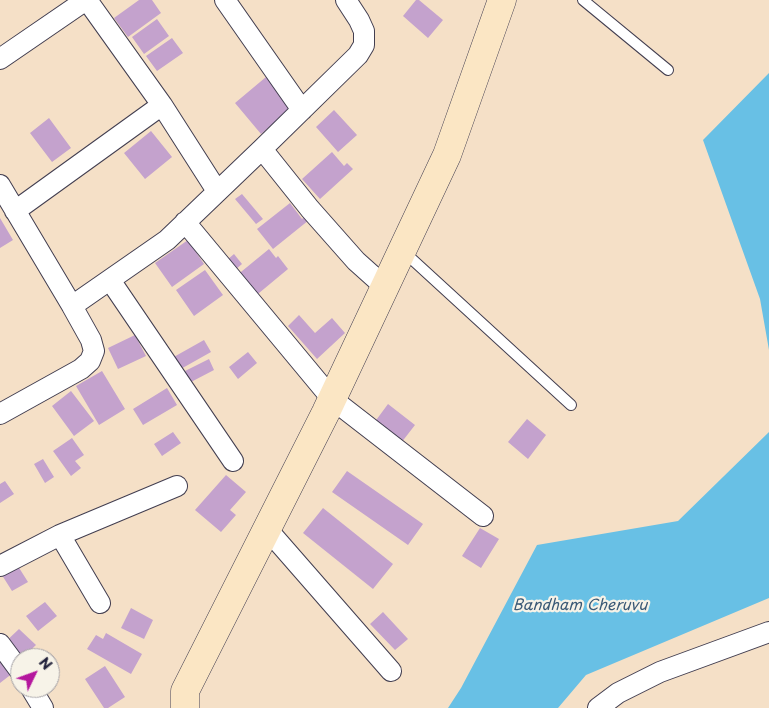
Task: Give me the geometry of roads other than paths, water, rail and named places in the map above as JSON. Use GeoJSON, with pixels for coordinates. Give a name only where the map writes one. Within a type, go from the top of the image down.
{"type":"FeatureCollection","features":[{"type":"Feature","properties":{"kind":"street"},"geometry":{"type":"LineString","coordinates":[[0,59],[86,0],[162,105],[217,191]]}},
{"type":"Feature","properties":{"kind":"street"},"geometry":{"type":"LineString","coordinates":[[225,0],[302,110]]}},
{"type":"Feature","properties":{"kind":"street"},"geometry":{"type":"LineString","coordinates":[[72,306],[167,240],[358,55],[364,45],[364,31],[346,0]]}},
{"type":"Feature","properties":{"kind":"street"},"geometry":{"type":"LineString","coordinates":[[184,708],[185,691],[332,399],[447,155],[502,0]]}},
{"type":"Feature","properties":{"kind":"street"},"geometry":{"type":"LineString","coordinates":[[15,211],[162,105]]}},
{"type":"Feature","properties":{"kind":"street"},"geometry":{"type":"LineString","coordinates":[[262,149],[310,209],[349,253],[385,287]]}},
{"type":"Feature","properties":{"kind":"street"},"geometry":{"type":"LineString","coordinates":[[0,185],[72,306],[91,340],[94,351],[90,361],[81,369],[0,414]]}},
{"type":"Feature","properties":{"kind":"street"},"geometry":{"type":"LineString","coordinates":[[184,222],[332,399],[483,516]]}},
{"type":"Feature","properties":{"kind":"street"},"geometry":{"type":"LineString","coordinates":[[110,280],[233,461]]}},
{"type":"Feature","properties":{"kind":"street"},"geometry":{"type":"LineString","coordinates":[[0,566],[60,535],[177,486]]}},
{"type":"Feature","properties":{"kind":"street"},"geometry":{"type":"LineString","coordinates":[[267,529],[391,671]]}},
{"type":"Feature","properties":{"kind":"street"},"geometry":{"type":"LineString","coordinates":[[60,535],[100,603]]}},
{"type":"Feature","properties":{"kind":"street"},"geometry":{"type":"LineString","coordinates":[[598,708],[618,693],[660,672],[769,632]]}},
{"type":"Feature","properties":{"kind":"street"},"geometry":{"type":"LineString","coordinates":[[0,644],[10,658]]}},
{"type":"Feature","properties":{"kind":"lane"},"geometry":{"type":"LineString","coordinates":[[583,0],[668,70]]}},
{"type":"Feature","properties":{"kind":"lane"},"geometry":{"type":"LineString","coordinates":[[402,251],[570,405]]}},
{"type":"Feature","properties":{"kind":"water"},"geometry":{"type":"Polygon","coordinates":[[[769,73],[769,350],[760,299],[703,140],[769,73]]]}},
{"type":"Feature","properties":{"kind":"water","name":"Bandham Cheruvu"},"geometry":{"type":"Polygon","coordinates":[[[769,432],[769,598],[586,675],[558,708],[448,708],[461,688],[537,545],[678,521],[769,432]]]}}]}
